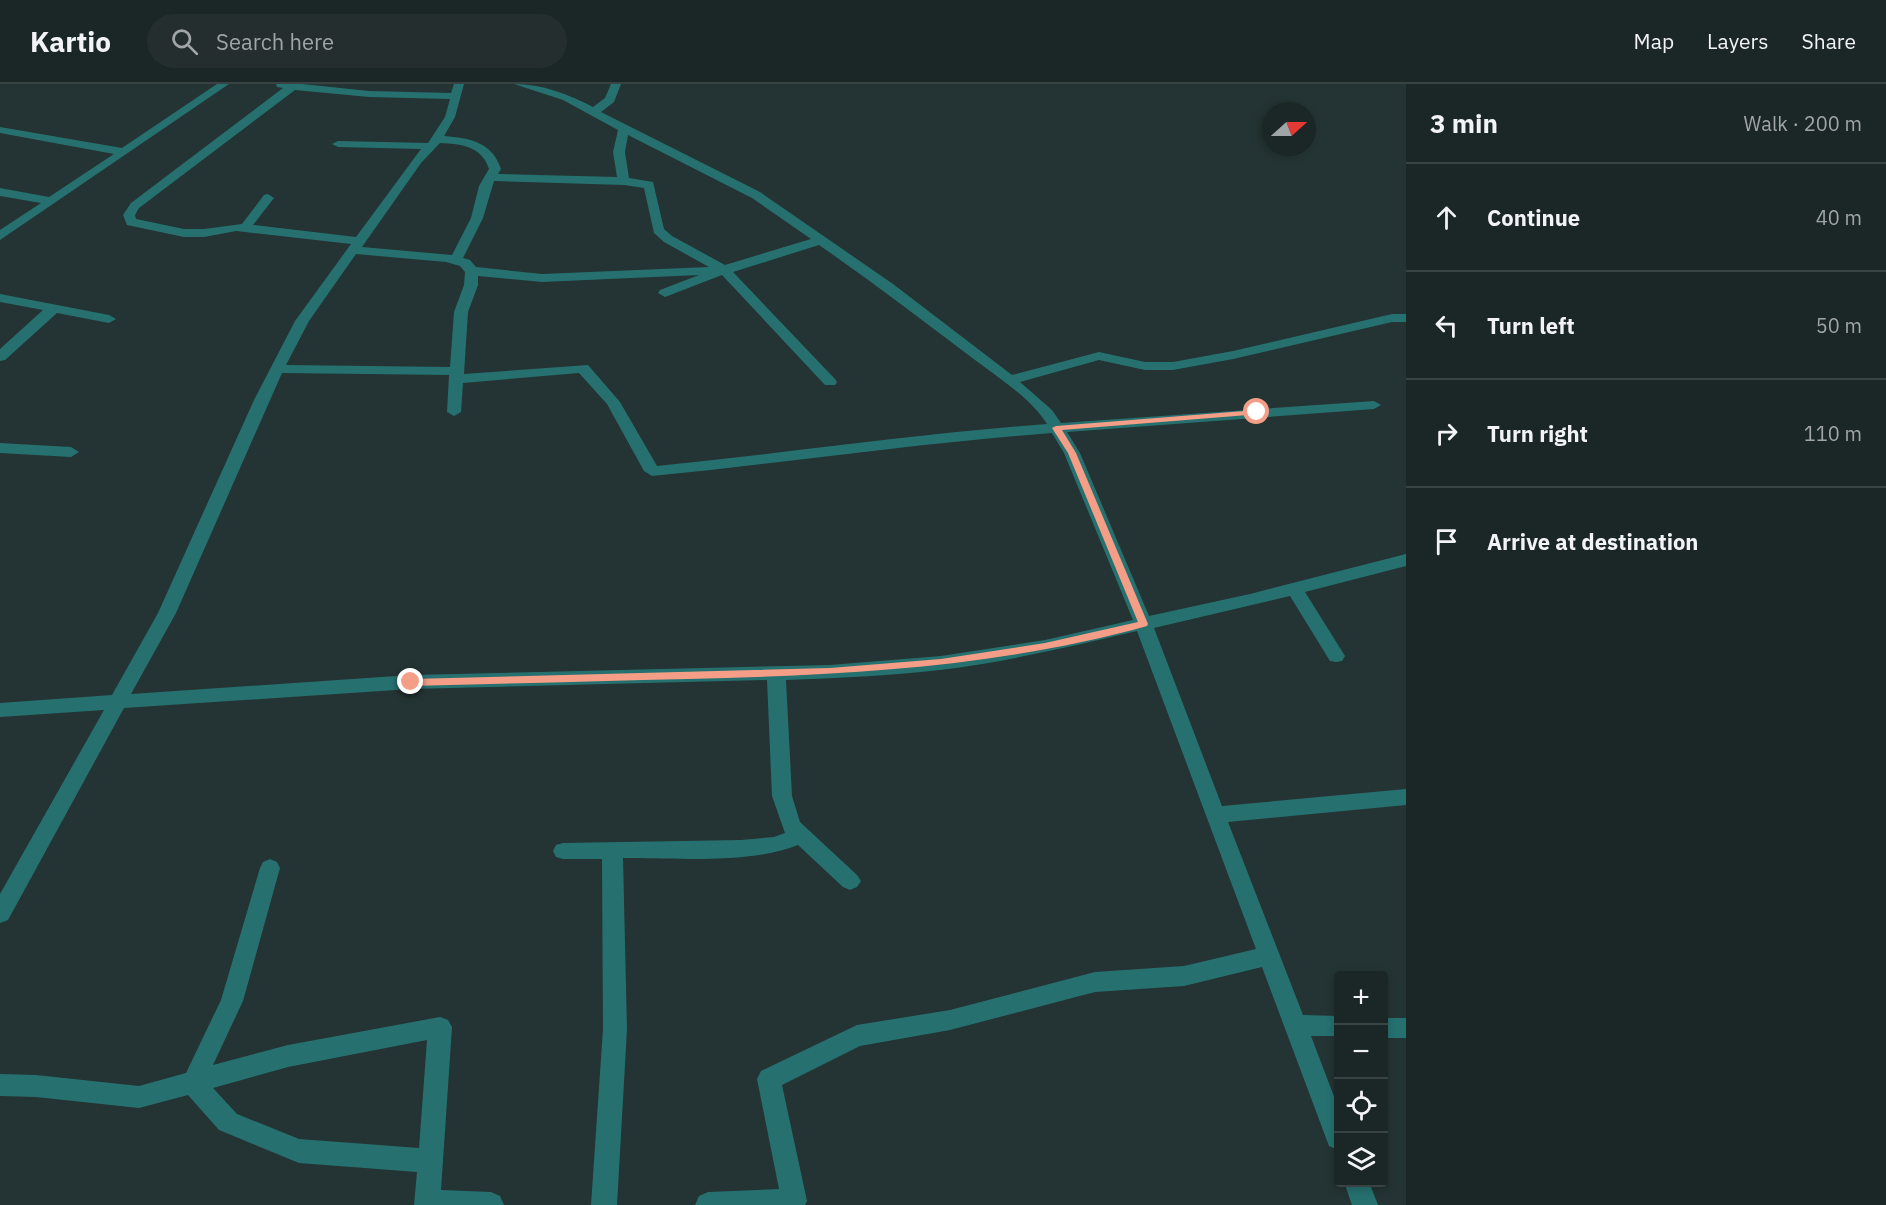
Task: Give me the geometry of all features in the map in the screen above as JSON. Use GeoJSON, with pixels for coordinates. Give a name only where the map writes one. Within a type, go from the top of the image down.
{"type":"FeatureCollection","features":[{"type":"Feature","properties":{"kind":"street"},"geometry":{"type":"LineString","coordinates":[[0,236],[224,84]]}},
{"type":"Feature","properties":{"kind":"street"},"geometry":{"type":"LineString","coordinates":[[0,914],[167,613],[224,480],[302,321],[355,245],[417,161],[434,142],[450,117],[457,90],[369,94],[276,84]]}},
{"type":"Feature","properties":{"kind":"street"},"geometry":{"type":"LineString","coordinates":[[519,84],[567,98],[756,195],[822,240],[1010,380],[1047,413],[1072,453],[1143,624],[1336,1133]]}},
{"type":"Feature","properties":{"kind":"street"},"geometry":{"type":"LineString","coordinates":[[593,112],[610,100],[616,84]]}},
{"type":"Feature","properties":{"kind":"street"},"geometry":{"type":"LineString","coordinates":[[293,86],[135,206],[129,215],[131,222],[184,232],[204,233],[236,227],[245,228],[456,260],[465,263],[472,271],[542,278],[724,270]]}},
{"type":"Feature","properties":{"kind":"street"},"geometry":{"type":"LineString","coordinates":[[624,129],[619,152],[624,181]]}},
{"type":"Feature","properties":{"kind":"street"},"geometry":{"type":"LineString","coordinates":[[0,130],[124,152]]}},
{"type":"Feature","properties":{"kind":"street"},"geometry":{"type":"LineString","coordinates":[[338,144],[468,142],[482,147],[493,158],[495,169],[480,201],[477,218],[456,260]]}},
{"type":"Feature","properties":{"kind":"street"},"geometry":{"type":"LineString","coordinates":[[491,177],[624,181],[649,185],[658,230],[668,239],[724,270],[830,382]]}},
{"type":"Feature","properties":{"kind":"street"},"geometry":{"type":"LineString","coordinates":[[0,192],[51,201]]}},
{"type":"Feature","properties":{"kind":"street"},"geometry":{"type":"LineString","coordinates":[[245,228],[268,198]]}},
{"type":"Feature","properties":{"kind":"street"},"geometry":{"type":"LineString","coordinates":[[665,293],[724,270],[822,240]]}},
{"type":"Feature","properties":{"kind":"street"},"geometry":{"type":"LineString","coordinates":[[454,412],[461,312],[471,285],[472,271]]}},
{"type":"Feature","properties":{"kind":"street"},"geometry":{"type":"LineString","coordinates":[[0,298],[109,319]]}},
{"type":"Feature","properties":{"kind":"street"},"geometry":{"type":"LineString","coordinates":[[0,357],[54,309]]}},
{"type":"Feature","properties":{"kind":"street"},"geometry":{"type":"LineString","coordinates":[[1010,380],[1099,357],[1145,366],[1173,366],[1233,355],[1392,318],[1406,318]]}},
{"type":"Feature","properties":{"kind":"street"},"geometry":{"type":"LineString","coordinates":[[277,369],[456,375],[584,368],[613,402],[652,471],[768,460],[908,441],[1374,405]]}},
{"type":"Feature","properties":{"kind":"street"},"geometry":{"type":"LineString","coordinates":[[0,448],[71,452]]}},
{"type":"Feature","properties":{"kind":"street"},"geometry":{"type":"LineString","coordinates":[[0,710],[117,704],[411,682],[830,672],[941,663],[1045,646],[1294,589],[1406,560]]}},
{"type":"Feature","properties":{"kind":"street"},"geometry":{"type":"LineString","coordinates":[[1294,589],[1336,656]]}},
{"type":"Feature","properties":{"kind":"street"},"geometry":{"type":"LineString","coordinates":[[776,673],[782,796],[791,826],[850,881]]}},
{"type":"Feature","properties":{"kind":"street"},"geometry":{"type":"LineString","coordinates":[[1215,815],[1406,797]]}},
{"type":"Feature","properties":{"kind":"street"},"geometry":{"type":"LineString","coordinates":[[563,851],[741,848],[776,845],[800,835]]}},
{"type":"Feature","properties":{"kind":"street"},"geometry":{"type":"LineString","coordinates":[[604,1205],[615,1029],[612,850]]}},
{"type":"Feature","properties":{"kind":"street"},"geometry":{"type":"LineString","coordinates":[[193,1083],[232,1001],[270,868]]}},
{"type":"Feature","properties":{"kind":"street"},"geometry":{"type":"LineString","coordinates":[[708,1205],[794,1201],[769,1079],[857,1036],[950,1020],[1095,982],[1184,976],[1268,956]]}},
{"type":"Feature","properties":{"kind":"street"},"geometry":{"type":"LineString","coordinates":[[1294,1025],[1334,1026]]}},
{"type":"Feature","properties":{"kind":"street"},"geometry":{"type":"LineString","coordinates":[[0,1085],[36,1086],[140,1097],[288,1056],[440,1027],[427,1204],[491,1205]]}},
{"type":"Feature","properties":{"kind":"street"},"geometry":{"type":"LineString","coordinates":[[1388,1028],[1406,1028]]}},
{"type":"Feature","properties":{"kind":"street"},"geometry":{"type":"LineString","coordinates":[[193,1083],[228,1122],[299,1151],[430,1161]]}},
{"type":"Feature","properties":{"kind":"street"},"geometry":{"type":"LineString","coordinates":[[1358,1187],[1365,1205]]}},
{"type":"Feature","properties":{"kind":"route"},"geometry":{"type":"LineString","coordinates":[[411,682],[830,672],[941,663],[1045,646],[1143,624],[1124,573],[1095,512],[1072,453],[1056,428],[1257,412]]}}]}
